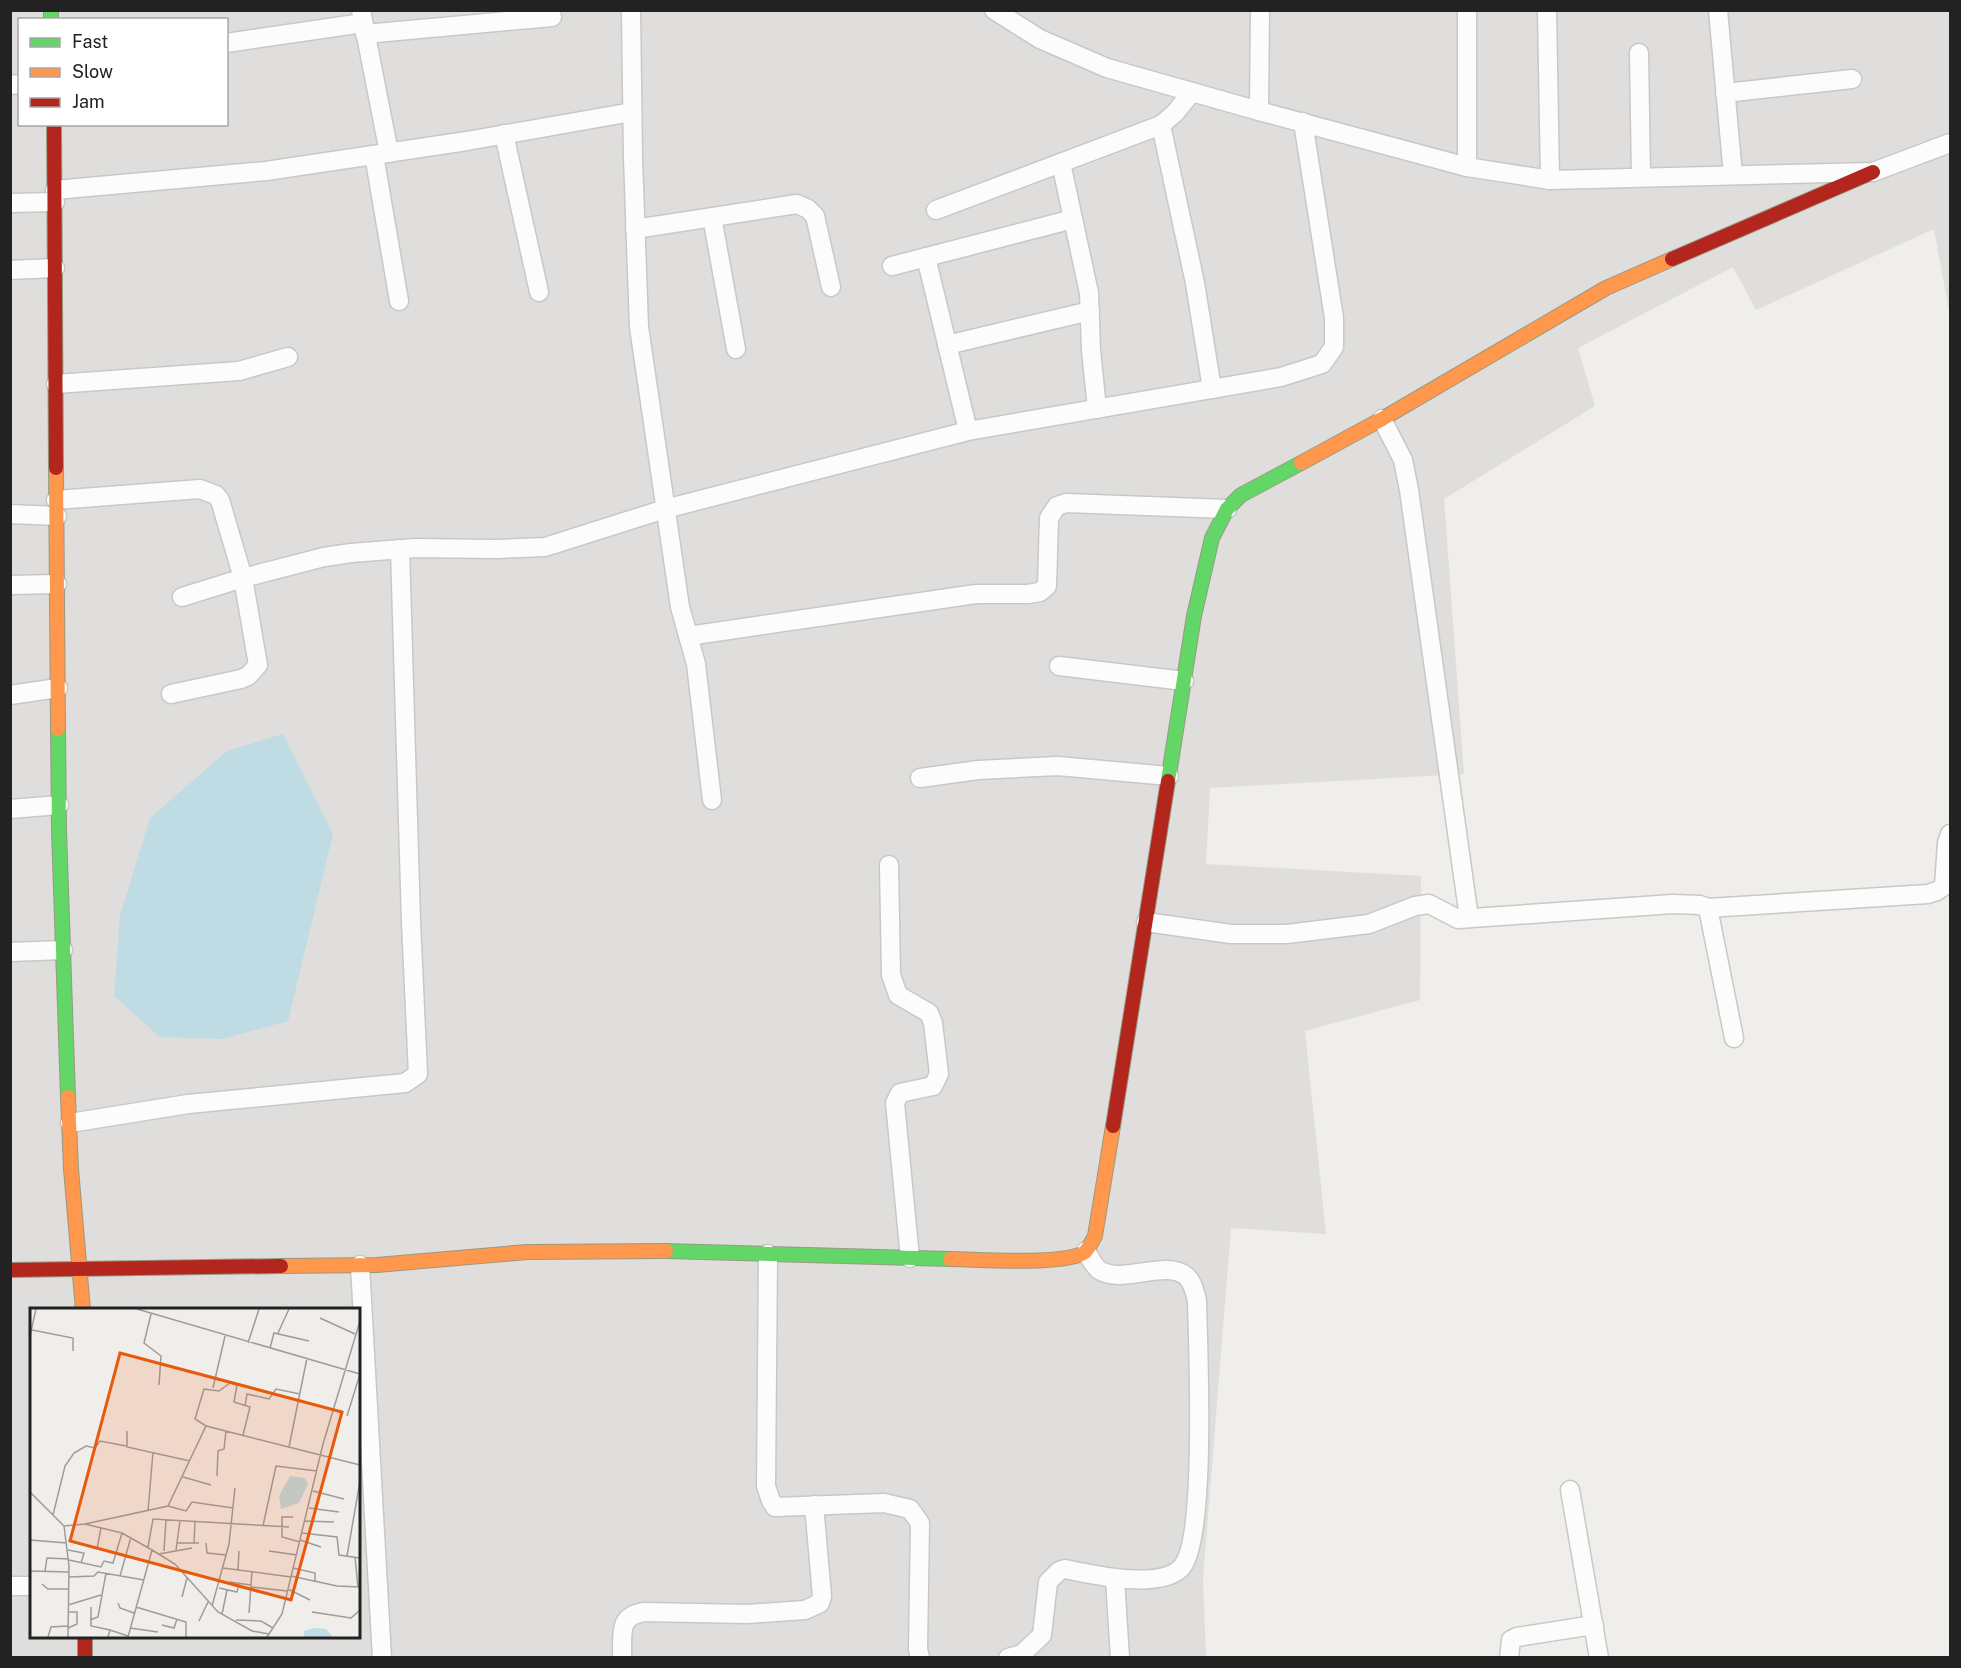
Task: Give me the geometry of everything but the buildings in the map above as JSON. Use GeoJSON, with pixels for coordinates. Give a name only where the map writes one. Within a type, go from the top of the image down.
{"type":"FeatureCollection","features":[{"type":"Feature","properties":{"kind":"street"},"geometry":{"type":"LineString","coordinates":[[632,10],[632,112],[639,327],[680,607],[696,664],[712,800]]}},
{"type":"Feature","properties":{"kind":"street"},"geometry":{"type":"LineString","coordinates":[[994,10],[1040,39],[1107,68],[1467,167],[1550,180],[1873,172]]}},
{"type":"Feature","properties":{"kind":"street"},"geometry":{"type":"LineString","coordinates":[[1259,111],[1260,10]]}},
{"type":"Feature","properties":{"kind":"street"},"geometry":{"type":"LineString","coordinates":[[1467,10],[1467,167]]}},
{"type":"Feature","properties":{"kind":"street"},"geometry":{"type":"LineString","coordinates":[[1547,10],[1550,180]]}},
{"type":"Feature","properties":{"kind":"street"},"geometry":{"type":"LineString","coordinates":[[1718,10],[1733,175]]}},
{"type":"Feature","properties":{"kind":"street"},"geometry":{"type":"LineString","coordinates":[[228,44],[363,22],[468,17],[552,17]]}},
{"type":"Feature","properties":{"kind":"street"},"geometry":{"type":"LineString","coordinates":[[363,22],[399,301]]}},
{"type":"Feature","properties":{"kind":"street"},"geometry":{"type":"LineString","coordinates":[[1639,53],[1641,177]]}},
{"type":"Feature","properties":{"kind":"street"},"geometry":{"type":"LineString","coordinates":[[1725,93],[1852,80]]}},
{"type":"Feature","properties":{"kind":"street"},"geometry":{"type":"LineString","coordinates":[[936,210],[1161,125],[1175,113],[1192,92]]}},
{"type":"Feature","properties":{"kind":"street"},"geometry":{"type":"LineString","coordinates":[[10,203],[266,171],[632,112]]}},
{"type":"Feature","properties":{"kind":"street"},"geometry":{"type":"LineString","coordinates":[[182,597],[324,557],[400,549],[545,547],[665,509],[968,431],[1281,377],[1322,364],[1334,347],[1334,318],[1303,122]]}},
{"type":"Feature","properties":{"kind":"street"},"geometry":{"type":"LineString","coordinates":[[1161,125],[1195,283],[1212,389]]}},
{"type":"Feature","properties":{"kind":"street"},"geometry":{"type":"LineString","coordinates":[[54,126],[58,805],[71,1169],[83,1308]]}},
{"type":"Feature","properties":{"kind":"street"},"geometry":{"type":"LineString","coordinates":[[504,134],[539,292]]}},
{"type":"Feature","properties":{"kind":"street"},"geometry":{"type":"LineString","coordinates":[[10,1270],[360,1265],[527,1252],[714,1251],[1044,1260],[1075,1256],[1086,1251],[1095,1236],[1194,616],[1212,538],[1227,509],[1241,495],[1382,419],[1606,288],[1873,172],[1950,143]]}},
{"type":"Feature","properties":{"kind":"street"},"geometry":{"type":"LineString","coordinates":[[1061,163],[1089,293],[1096,409]]}},
{"type":"Feature","properties":{"kind":"street"},"geometry":{"type":"LineString","coordinates":[[635,230],[797,204],[808,209],[814,216],[831,287]]}},
{"type":"Feature","properties":{"kind":"street"},"geometry":{"type":"LineString","coordinates":[[712,217],[736,349]]}},
{"type":"Feature","properties":{"kind":"street"},"geometry":{"type":"LineString","coordinates":[[892,266],[1073,219]]}},
{"type":"Feature","properties":{"kind":"street"},"geometry":{"type":"LineString","coordinates":[[926,257],[968,431]]}},
{"type":"Feature","properties":{"kind":"street"},"geometry":{"type":"LineString","coordinates":[[10,270],[55,268]]}},
{"type":"Feature","properties":{"kind":"street"},"geometry":{"type":"LineString","coordinates":[[948,345],[1090,311]]}},
{"type":"Feature","properties":{"kind":"street"},"geometry":{"type":"LineString","coordinates":[[56,384],[239,371],[288,357]]}},
{"type":"Feature","properties":{"kind":"street"},"geometry":{"type":"LineString","coordinates":[[1382,419],[1403,460],[1409,490],[1469,918]]}},
{"type":"Feature","properties":{"kind":"street"},"geometry":{"type":"LineString","coordinates":[[10,514],[200,489],[216,495],[220,500],[243,578],[258,665],[248,676],[171,694]]}},
{"type":"Feature","properties":{"kind":"street"},"geometry":{"type":"LineString","coordinates":[[688,636],[976,594],[1040,592],[1047,586],[1050,518],[1057,506],[1066,503],[1227,509]]}},
{"type":"Feature","properties":{"kind":"street"},"geometry":{"type":"LineString","coordinates":[[70,1124],[188,1104],[405,1083],[418,1074],[400,549]]}},
{"type":"Feature","properties":{"kind":"street"},"geometry":{"type":"LineString","coordinates":[[10,585],[57,584]]}},
{"type":"Feature","properties":{"kind":"street"},"geometry":{"type":"LineString","coordinates":[[1059,666],[1184,681]]}},
{"type":"Feature","properties":{"kind":"street"},"geometry":{"type":"LineString","coordinates":[[10,695],[58,688]]}},
{"type":"Feature","properties":{"kind":"street"},"geometry":{"type":"LineString","coordinates":[[920,778],[978,770],[1058,766],[1169,776]]}},
{"type":"Feature","properties":{"kind":"street"},"geometry":{"type":"LineString","coordinates":[[10,809],[58,805]]}},
{"type":"Feature","properties":{"kind":"street"},"geometry":{"type":"LineString","coordinates":[[1146,922],[1231,934],[1287,934],[1369,924],[1429,903],[1458,919],[1673,904],[1700,905],[1708,908],[1928,894],[1944,886],[1947,843],[1950,834]]}},
{"type":"Feature","properties":{"kind":"street"},"geometry":{"type":"LineString","coordinates":[[889,865],[891,975],[898,995],[929,1013],[933,1023],[939,1074],[933,1086],[900,1093],[895,1102],[910,1258]]}},
{"type":"Feature","properties":{"kind":"street"},"geometry":{"type":"LineString","coordinates":[[1708,908],[1734,1038]]}},
{"type":"Feature","properties":{"kind":"street"},"geometry":{"type":"LineString","coordinates":[[10,952],[63,950]]}},
{"type":"Feature","properties":{"kind":"street"},"geometry":{"type":"LineString","coordinates":[[1008,1658],[1022,1654],[1042,1635],[1048,1582],[1059,1571],[1065,1569],[1115,1579],[1159,1577],[1181,1568],[1189,1554],[1199,1489],[1197,1301],[1193,1286],[1185,1274],[1172,1270],[1116,1275],[1102,1272],[1094,1266],[1086,1251]]}},
{"type":"Feature","properties":{"kind":"street"},"geometry":{"type":"LineString","coordinates":[[768,1254],[766,1486],[771,1501],[776,1507],[884,1503],[910,1509],[920,1523],[918,1649],[920,1658]]}},
{"type":"Feature","properties":{"kind":"street"},"geometry":{"type":"LineString","coordinates":[[360,1265],[382,1658]]}},
{"type":"Feature","properties":{"kind":"street"},"geometry":{"type":"LineString","coordinates":[[1570,1490],[1599,1658]]}},
{"type":"Feature","properties":{"kind":"street"},"geometry":{"type":"LineString","coordinates":[[622,1658],[623,1625],[632,1613],[747,1614],[805,1610],[820,1603],[822,1596],[814,1505]]}},
{"type":"Feature","properties":{"kind":"street"},"geometry":{"type":"LineString","coordinates":[[1115,1579],[1120,1658]]}},
{"type":"Feature","properties":{"kind":"street"},"geometry":{"type":"LineString","coordinates":[[10,1586],[30,1586]]}},
{"type":"Feature","properties":{"kind":"street"},"geometry":{"type":"LineString","coordinates":[[1509,1658],[1511,1640],[1517,1637],[1594,1625]]}},
{"type":"Feature","properties":{"kind":"street"},"geometry":{"type":"LineString","coordinates":[[85,1638],[85,1658]]}},
{"type":"Feature","properties":{"kind":"shaded area"},"geometry":{"type":"Polygon","coordinates":[[[11,11],[1950,11],[1950,316],[1934,229],[1756,310],[1733,267],[1578,348],[1595,406],[1444,499],[1464,774],[1210,788],[1206,864],[1421,876],[1420,1000],[1305,1031],[1326,1234],[1231,1228],[1203,1579],[1206,1657],[11,1658],[11,11]]]}},
{"type":"Feature","properties":{"kind":"water"},"geometry":{"type":"Polygon","coordinates":[[[283,734],[333,834],[288,1021],[223,1039],[160,1037],[114,996],[120,916],[150,818],[227,751],[283,734]]]}},
{"type":"Feature","properties":{"kind":"traffic: fast"},"geometry":{"type":"LineString","coordinates":[[51,10],[51,18]]}},
{"type":"Feature","properties":{"kind":"traffic: fast"},"geometry":{"type":"LineString","coordinates":[[1168,781],[1194,616],[1212,538],[1227,509],[1241,495],[1301,463]]}},
{"type":"Feature","properties":{"kind":"traffic: fast"},"geometry":{"type":"LineString","coordinates":[[58,729],[68,1097]]}},
{"type":"Feature","properties":{"kind":"traffic: fast"},"geometry":{"type":"LineString","coordinates":[[666,1251],[950,1259]]}},
{"type":"Feature","properties":{"kind":"traffic: slow"},"geometry":{"type":"LineString","coordinates":[[1301,463],[1382,419],[1606,288],[1672,259]]}},
{"type":"Feature","properties":{"kind":"traffic: slow"},"geometry":{"type":"LineString","coordinates":[[56,468],[58,729]]}},
{"type":"Feature","properties":{"kind":"traffic: slow"},"geometry":{"type":"LineString","coordinates":[[68,1097],[71,1169],[83,1308]]}},
{"type":"Feature","properties":{"kind":"traffic: slow"},"geometry":{"type":"LineString","coordinates":[[950,1259],[1041,1260],[1059,1259],[1085,1252],[1095,1236],[1113,1126]]}},
{"type":"Feature","properties":{"kind":"traffic: slow"},"geometry":{"type":"LineString","coordinates":[[281,1266],[377,1265],[527,1252],[666,1251]]}},
{"type":"Feature","properties":{"kind":"traffic: jam"},"geometry":{"type":"LineString","coordinates":[[54,126],[56,468]]}},
{"type":"Feature","properties":{"kind":"traffic: jam"},"geometry":{"type":"LineString","coordinates":[[1672,259],[1873,172]]}},
{"type":"Feature","properties":{"kind":"traffic: jam"},"geometry":{"type":"LineString","coordinates":[[1113,1126],[1168,781]]}},
{"type":"Feature","properties":{"kind":"traffic: jam"},"geometry":{"type":"LineString","coordinates":[[10,1270],[281,1266]]}},
{"type":"Feature","properties":{"kind":"traffic: jam"},"geometry":{"type":"LineString","coordinates":[[85,1638],[85,1658]]}}]}
